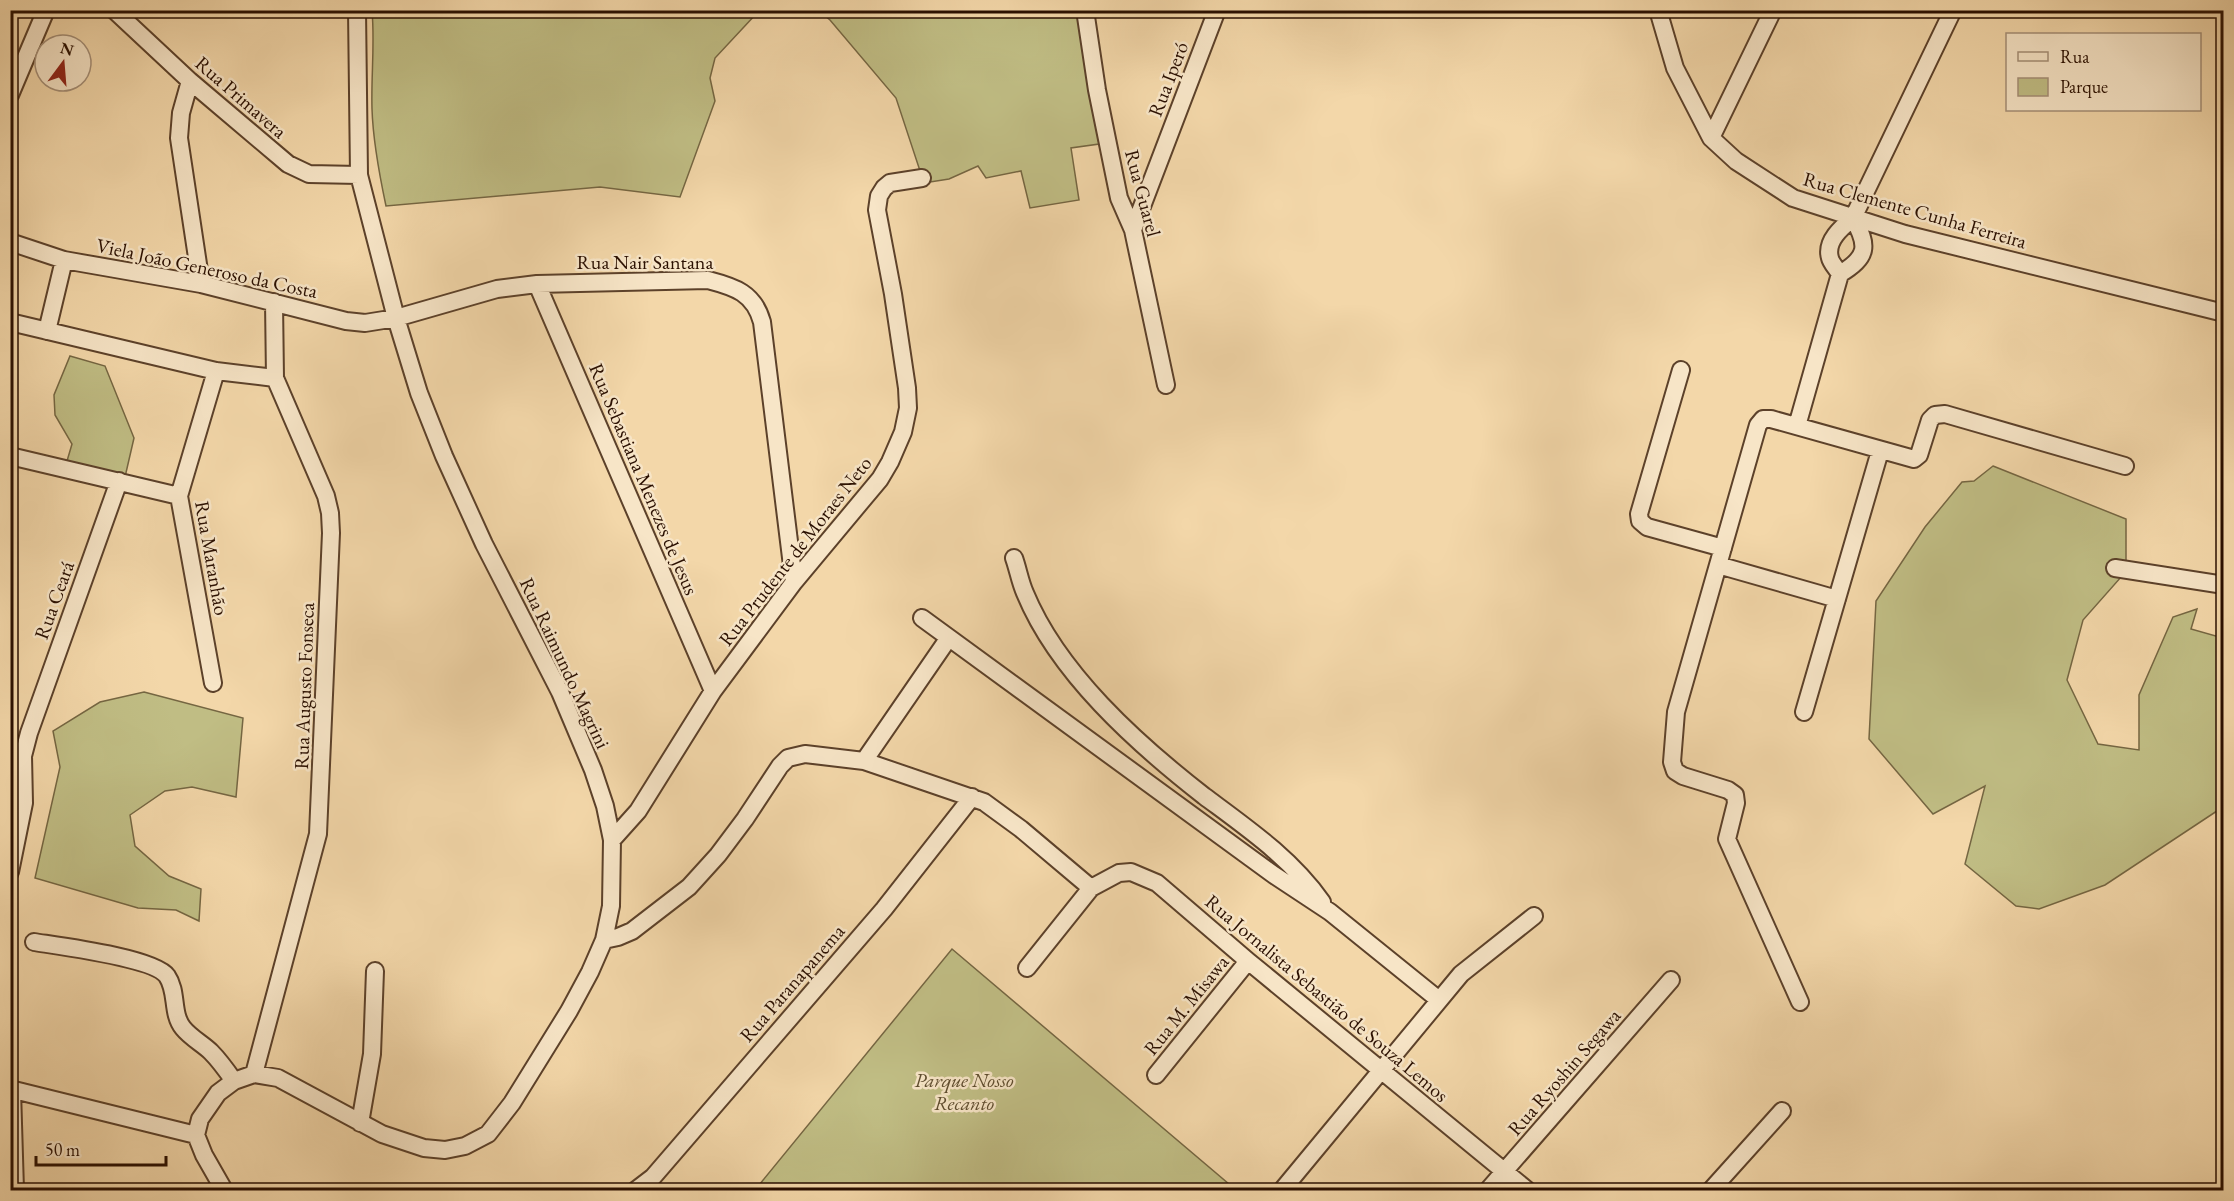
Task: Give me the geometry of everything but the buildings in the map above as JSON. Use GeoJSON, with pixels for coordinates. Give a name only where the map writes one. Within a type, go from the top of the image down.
{"type":"FeatureCollection","features":[{"type":"Feature","properties":{"kind":"street"},"geometry":{"type":"LineString","coordinates":[[10,95],[46,10]]}},
{"type":"Feature","properties":{"kind":"street","name":"Rua Primavera"},"geometry":{"type":"LineString","coordinates":[[114,10],[190,81],[288,164],[309,174],[359,175]]}},
{"type":"Feature","properties":{"kind":"street","name":"Rua Raimundo Magrini"},"geometry":{"type":"LineString","coordinates":[[254,1074],[278,1078],[382,1134],[424,1148],[445,1150],[465,1146],[488,1134],[512,1103],[569,1011],[604,940],[611,906],[612,840],[605,806],[560,692],[484,544],[444,456],[419,393],[396,318],[359,175],[357,10]]}},
{"type":"Feature","properties":{"kind":"street","name":"Rua Guarel"},"geometry":{"type":"LineString","coordinates":[[1085,10],[1097,90],[1119,198],[1133,230],[1166,385]]}},
{"type":"Feature","properties":{"kind":"street","name":"Rua Iperó"},"geometry":{"type":"LineString","coordinates":[[1133,230],[1217,10]]}},
{"type":"Feature","properties":{"kind":"street"},"geometry":{"type":"LineString","coordinates":[[1711,138],[1773,10]]}},
{"type":"Feature","properties":{"kind":"street"},"geometry":{"type":"LineString","coordinates":[[1840,274],[1829,257],[1831,244],[1838,231],[1853,218],[1953,10]]}},
{"type":"Feature","properties":{"kind":"street","name":"Rua Clemente Cunha Ferreira"},"geometry":{"type":"LineString","coordinates":[[1658,11],[1675,68],[1711,138],[1736,160],[1793,198],[1916,236],[2223,313]]}},
{"type":"Feature","properties":{"kind":"street"},"geometry":{"type":"LineString","coordinates":[[190,81],[181,113],[179,138],[201,285]]}},
{"type":"Feature","properties":{"kind":"street","name":"Rua Prudente de Moraes Neto"},"geometry":{"type":"LineString","coordinates":[[612,840],[638,811],[713,691],[794,582],[880,478],[890,462],[903,432],[908,408],[893,294],[878,210],[879,196],[890,183],[922,178]]}},
{"type":"Feature","properties":{"kind":"street"},"geometry":{"type":"LineString","coordinates":[[1797,426],[1840,274],[1856,264],[1862,253],[1864,238],[1853,218]]}},
{"type":"Feature","properties":{"kind":"street","name":"Viela João Generoso da Costa"},"geometry":{"type":"LineString","coordinates":[[10,242],[64,260],[201,285],[346,321],[365,323],[396,318]]}},
{"type":"Feature","properties":{"kind":"street"},"geometry":{"type":"LineString","coordinates":[[47,331],[64,260]]}},
{"type":"Feature","properties":{"kind":"street","name":"Rua Nair Santana"},"geometry":{"type":"LineString","coordinates":[[396,318],[497,289],[537,284],[708,280],[733,286],[747,296],[758,309],[762,322],[794,582]]}},
{"type":"Feature","properties":{"kind":"street","name":"Rua Sebastiana Menezes de Jesus"},"geometry":{"type":"LineString","coordinates":[[537,284],[713,691]]}},
{"type":"Feature","properties":{"kind":"street","name":"Rua Augusto Fonseca"},"geometry":{"type":"LineString","coordinates":[[254,1074],[318,834],[332,533],[326,496],[275,378],[274,302]]}},
{"type":"Feature","properties":{"kind":"street"},"geometry":{"type":"LineString","coordinates":[[10,322],[216,371],[275,378]]}},
{"type":"Feature","properties":{"kind":"street"},"geometry":{"type":"LineString","coordinates":[[1681,370],[1639,514],[1640,521],[1647,528],[1723,548]]}},
{"type":"Feature","properties":{"kind":"street","name":"Rua Maranhão"},"geometry":{"type":"LineString","coordinates":[[213,683],[179,496],[216,371]]}},
{"type":"Feature","properties":{"kind":"street"},"geometry":{"type":"LineString","coordinates":[[1800,1002],[1727,839],[1736,803],[1735,795],[1728,790],[1683,776],[1675,771],[1672,762],[1676,712],[1758,425],[1763,419],[1771,419],[1914,459],[1919,455],[1930,420],[1935,415],[1945,414],[2125,466]]}},
{"type":"Feature","properties":{"kind":"street"},"geometry":{"type":"LineString","coordinates":[[1804,712],[1880,451]]}},
{"type":"Feature","properties":{"kind":"street"},"geometry":{"type":"LineString","coordinates":[[10,456],[179,496]]}},
{"type":"Feature","properties":{"kind":"street","name":"Rua Ceará"},"geometry":{"type":"LineString","coordinates":[[10,872],[17,802],[28,733],[119,481]]}},
{"type":"Feature","properties":{"kind":"street"},"geometry":{"type":"LineString","coordinates":[[1014,558],[1024,591],[1037,619],[1077,679],[1137,739],[1202,794],[1263,839],[1288,861],[1316,892],[1330,912]]}},
{"type":"Feature","properties":{"kind":"street"},"geometry":{"type":"LineString","coordinates":[[1718,565],[1837,599]]}},
{"type":"Feature","properties":{"kind":"street"},"geometry":{"type":"LineString","coordinates":[[2115,568],[2223,585]]}},
{"type":"Feature","properties":{"kind":"street"},"geometry":{"type":"LineString","coordinates":[[922,618],[1274,875],[1330,912],[1439,1000]]}},
{"type":"Feature","properties":{"kind":"street"},"geometry":{"type":"LineString","coordinates":[[864,760],[948,639]]}},
{"type":"Feature","properties":{"kind":"street"},"geometry":{"type":"LineString","coordinates":[[604,940],[632,931],[689,887],[718,855],[752,810],[780,766],[788,759],[805,754],[864,760],[972,796],[992,807],[1021,829],[1091,888]]}},
{"type":"Feature","properties":{"kind":"street","name":"Rua Paranapanema"},"geometry":{"type":"LineString","coordinates":[[636,1191],[653,1178],[868,927],[972,796]]}},
{"type":"Feature","properties":{"kind":"street","name":"Rua Jornalista Sebastião de Souza Lemos"},"geometry":{"type":"LineString","coordinates":[[1027,968],[1091,888],[1119,873],[1131,872],[1144,876],[1157,883],[1527,1191]]}},
{"type":"Feature","properties":{"kind":"street"},"geometry":{"type":"LineString","coordinates":[[1282,1189],[1461,974],[1534,916]]}},
{"type":"Feature","properties":{"kind":"street"},"geometry":{"type":"LineString","coordinates":[[34,942],[107,954],[165,972],[173,985],[178,1019],[184,1029],[218,1059],[234,1081]]}},
{"type":"Feature","properties":{"kind":"street","name":"Rua M. Misawa"},"geometry":{"type":"LineString","coordinates":[[1156,1075],[1248,961]]}},
{"type":"Feature","properties":{"kind":"street"},"geometry":{"type":"LineString","coordinates":[[360,1123],[372,1054],[375,971]]}},
{"type":"Feature","properties":{"kind":"street","name":"Rua Ryoshin Segawa"},"geometry":{"type":"LineString","coordinates":[[1488,1191],[1671,980]]}},
{"type":"Feature","properties":{"kind":"street"},"geometry":{"type":"LineString","coordinates":[[224,1191],[196,1135],[200,1119],[218,1093],[234,1081],[254,1074]]}},
{"type":"Feature","properties":{"kind":"street"},"geometry":{"type":"LineString","coordinates":[[15,1191],[11,1089],[196,1135]]}},
{"type":"Feature","properties":{"kind":"street"},"geometry":{"type":"LineString","coordinates":[[1711,1191],[1782,1111]]}},
{"type":"Feature","properties":{"kind":"green space"},"geometry":{"type":"Polygon","coordinates":[[[372,10],[764,11],[757,13],[715,58],[710,78],[715,101],[680,197],[600,187],[386,206],[373,121],[372,10]]]}},
{"type":"Feature","properties":{"kind":"green space"},"geometry":{"type":"Polygon","coordinates":[[[819,11],[1080,11],[1099,144],[1071,148],[1079,200],[1030,208],[1021,171],[986,178],[978,166],[949,179],[924,183],[896,98],[830,20],[819,11]]]}},
{"type":"Feature","properties":{"kind":"green space"},"geometry":{"type":"Polygon","coordinates":[[[70,356],[105,366],[134,438],[125,477],[67,461],[72,444],[55,415],[54,395],[70,356]]]}},
{"type":"Feature","properties":{"kind":"green space"},"geometry":{"type":"Polygon","coordinates":[[[1993,466],[2126,519],[2126,561],[2122,576],[2083,620],[2067,680],[2098,744],[2139,750],[2139,695],[2173,617],[2197,609],[2191,629],[2223,638],[2223,807],[2105,885],[2039,909],[2016,906],[1965,864],[1985,786],[1933,814],[1869,739],[1876,601],[1925,527],[1962,482],[1974,481],[1993,466]]]}},
{"type":"Feature","properties":{"kind":"green space"},"geometry":{"type":"Polygon","coordinates":[[[144,692],[243,718],[236,797],[192,787],[165,791],[130,815],[135,846],[169,876],[201,889],[199,921],[176,910],[138,908],[35,878],[60,767],[53,731],[100,702],[144,692]]]}},
{"type":"Feature","properties":{"kind":"green space","name":"Parque Nosso Recanto"},"geometry":{"type":"Polygon","coordinates":[[[952,949],[1236,1190],[755,1190],[952,949]]]}}]}
